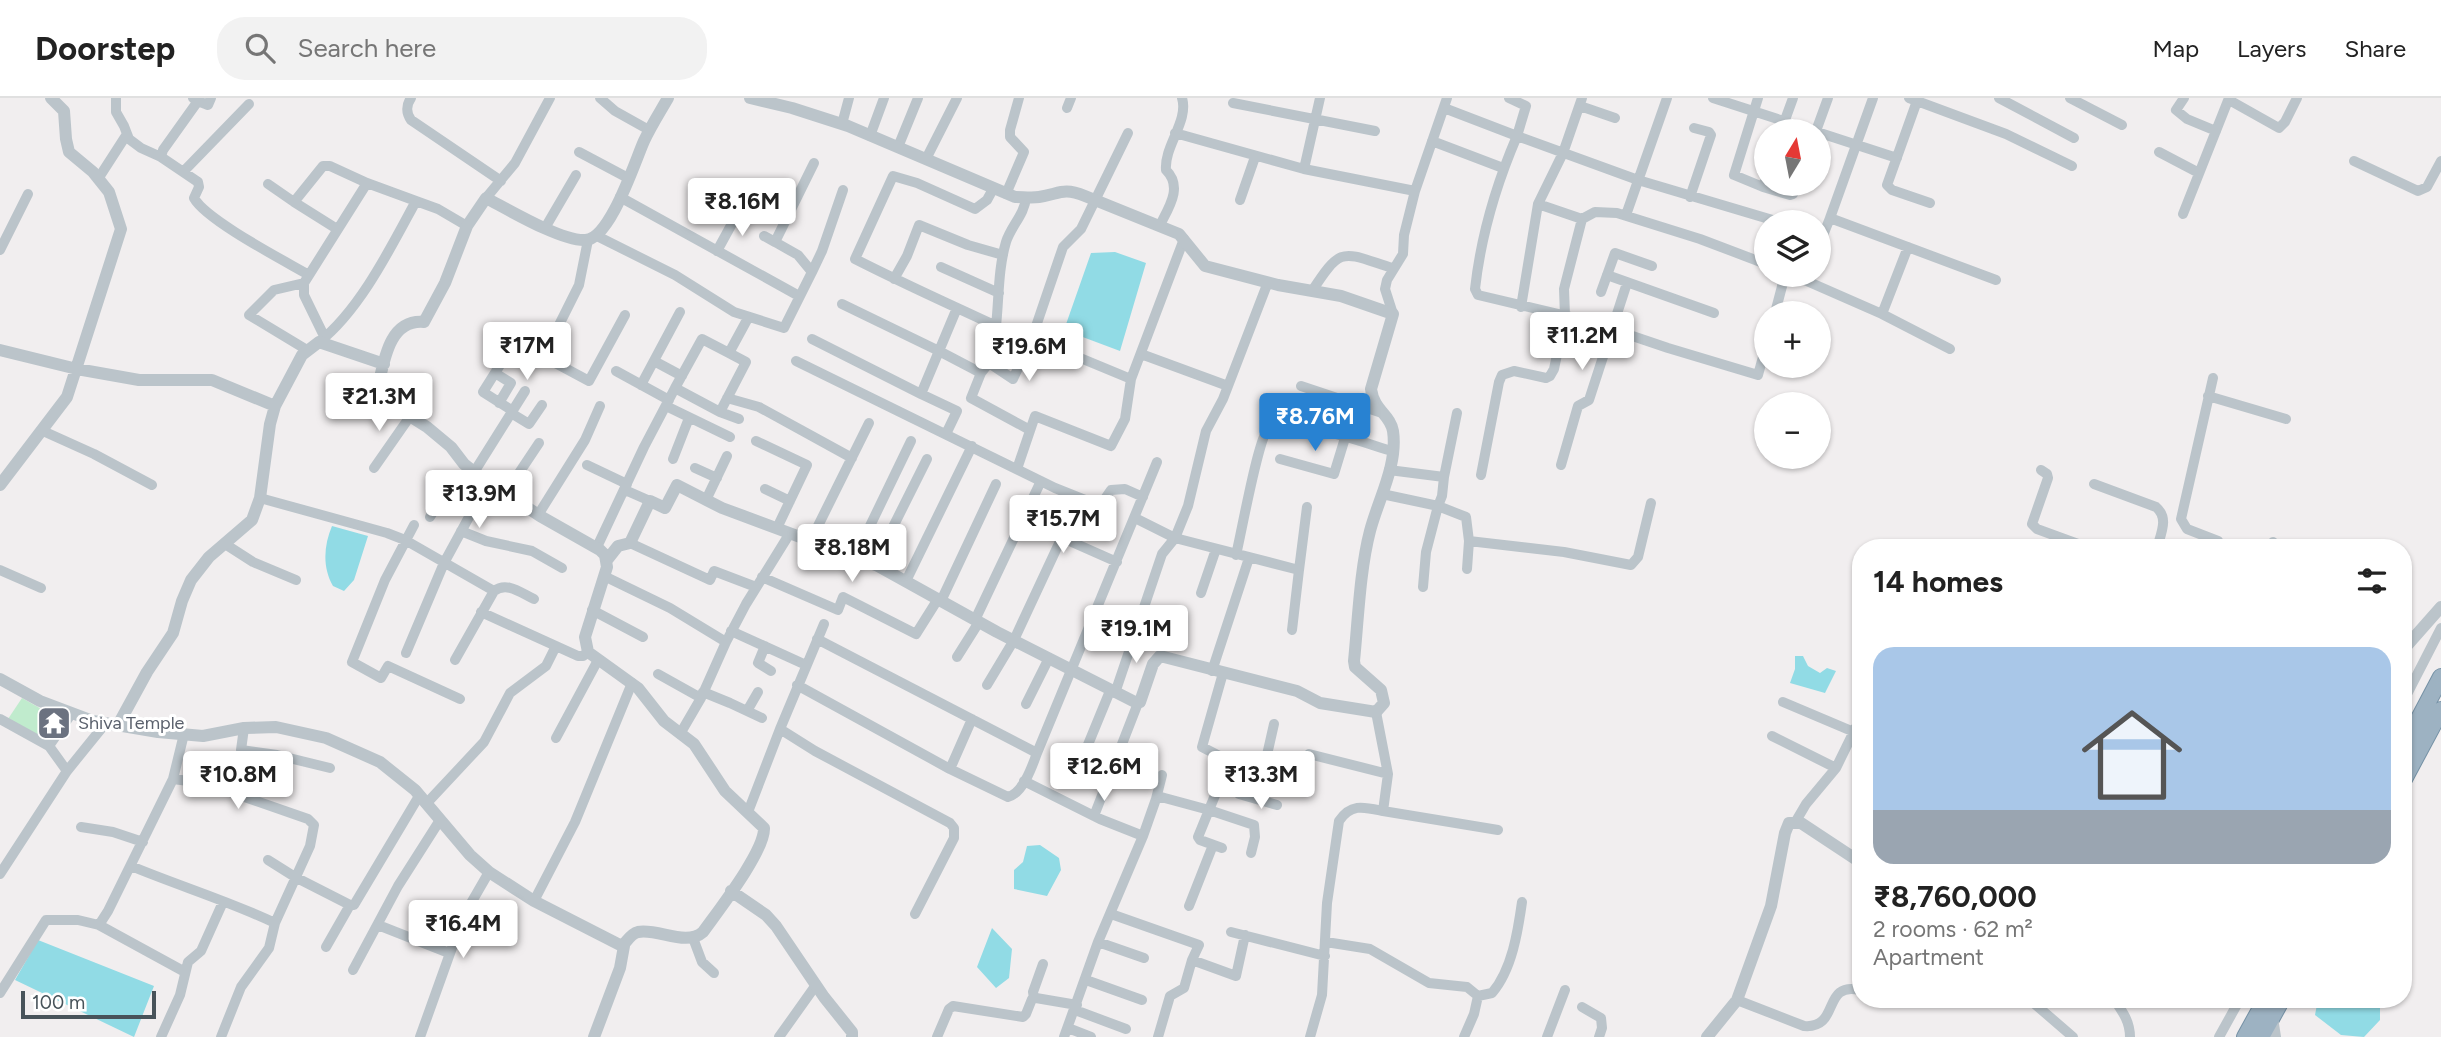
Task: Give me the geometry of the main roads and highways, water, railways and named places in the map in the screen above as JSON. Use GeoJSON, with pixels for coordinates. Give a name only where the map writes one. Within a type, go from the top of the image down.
{"type":"FeatureCollection","features":[{"type":"Feature","properties":{"kind":"highway"},"geometry":{"type":"LineString","coordinates":[[2412,732],[2441,677]]}},
{"type":"Feature","properties":{"kind":"highway"},"geometry":{"type":"LineString","coordinates":[[2412,763],[2441,710]]}},
{"type":"Feature","properties":{"kind":"highway"},"geometry":{"type":"LineString","coordinates":[[2245,1037],[2266,1009]]}},
{"type":"Feature","properties":{"kind":"highway"},"geometry":{"type":"LineString","coordinates":[[2262,1037],[2266,1009]]}},
{"type":"Feature","properties":{"kind":"water"},"geometry":{"type":"Polygon","coordinates":[[[1115,252],[1146,263],[1120,351],[1064,330],[1091,253],[1115,252]]]}},
{"type":"Feature","properties":{"kind":"water"},"geometry":{"type":"Polygon","coordinates":[[[332,526],[368,536],[354,580],[344,591],[333,586],[327,571],[326,548],[332,526]]]}},
{"type":"Feature","properties":{"kind":"water"},"geometry":{"type":"Polygon","coordinates":[[[1795,656],[1803,656],[1808,666],[1820,673],[1827,668],[1836,671],[1825,693],[1790,683],[1795,669],[1795,656]]]}},
{"type":"Feature","properties":{"kind":"water"},"geometry":{"type":"Polygon","coordinates":[[[1040,845],[1059,858],[1061,870],[1047,896],[1014,889],[1014,870],[1023,862],[1027,846],[1040,845]]]}},
{"type":"Feature","properties":{"kind":"water"},"geometry":{"type":"Polygon","coordinates":[[[992,928],[1012,949],[1009,978],[996,988],[977,967],[992,928]]]}},
{"type":"Feature","properties":{"kind":"water"},"geometry":{"type":"Polygon","coordinates":[[[38,940],[154,986],[134,1037],[15,980],[38,940]]]}},
{"type":"Feature","properties":{"kind":"water"},"geometry":{"type":"Polygon","coordinates":[[[2316,1008],[2380,1008],[2380,1020],[2364,1037],[2341,1035],[2315,1015],[2316,1008]]]}},
{"type":"Feature","properties":{"kind":"place","name":"Shiva Temple"},"geometry":{"type":"Point","coordinates":[54,723]}}]}
